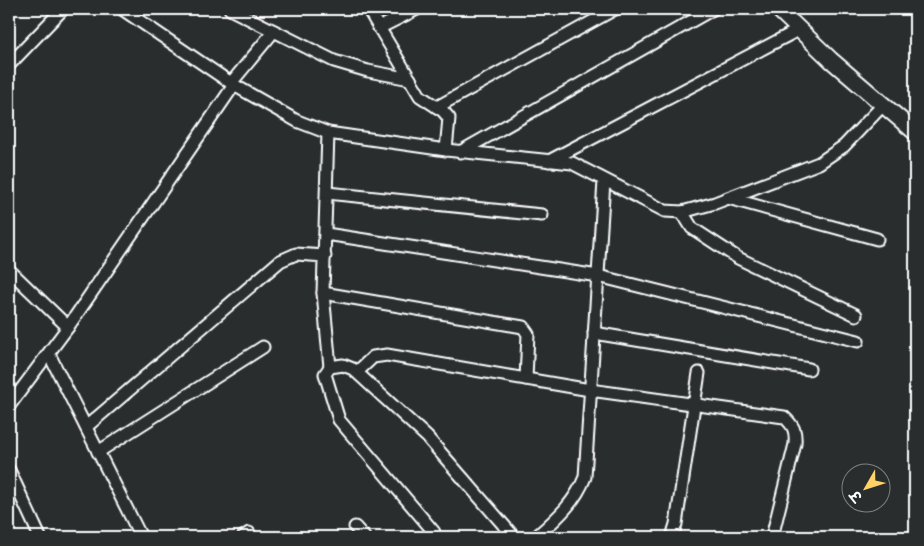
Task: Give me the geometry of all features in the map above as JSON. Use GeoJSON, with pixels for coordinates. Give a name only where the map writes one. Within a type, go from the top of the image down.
{"type":"FeatureCollection","features":[{"type":"Feature","properties":{"kind":"street"},"geometry":{"type":"LineString","coordinates":[[9,65],[63,9]]}},
{"type":"Feature","properties":{"kind":"street"},"geometry":{"type":"LineString","coordinates":[[122,9],[232,84],[297,121],[328,132],[460,152],[572,164],[658,208],[682,212],[728,198],[819,163],[844,146],[883,104]]}},
{"type":"Feature","properties":{"kind":"street"},"geometry":{"type":"LineString","coordinates":[[230,9],[334,61],[368,71],[410,79]]}},
{"type":"Feature","properties":{"kind":"street"},"geometry":{"type":"LineString","coordinates":[[368,9],[420,96],[437,107],[449,118],[446,150]]}},
{"type":"Feature","properties":{"kind":"street"},"geometry":{"type":"LineString","coordinates":[[379,28],[417,9]]}},
{"type":"Feature","properties":{"kind":"street"},"geometry":{"type":"LineString","coordinates":[[437,107],[616,9]]}},
{"type":"Feature","properties":{"kind":"street"},"geometry":{"type":"LineString","coordinates":[[460,152],[713,9]]}},
{"type":"Feature","properties":{"kind":"street"},"geometry":{"type":"LineString","coordinates":[[778,9],[915,132]]}},
{"type":"Feature","properties":{"kind":"street"},"geometry":{"type":"LineString","coordinates":[[549,161],[800,29]]}},
{"type":"Feature","properties":{"kind":"street"},"geometry":{"type":"LineString","coordinates":[[9,406],[50,354],[232,84],[274,31]]}},
{"type":"Feature","properties":{"kind":"street"},"geometry":{"type":"LineString","coordinates":[[328,132],[323,293],[330,367],[325,374],[339,420],[434,532]]}},
{"type":"Feature","properties":{"kind":"street"},"geometry":{"type":"LineString","coordinates":[[536,537],[568,508],[580,490],[585,477],[604,181]]}},
{"type":"Feature","properties":{"kind":"street"},"geometry":{"type":"LineString","coordinates":[[327,192],[542,215]]}},
{"type":"Feature","properties":{"kind":"street"},"geometry":{"type":"LineString","coordinates":[[728,198],[877,239]]}},
{"type":"Feature","properties":{"kind":"street"},"geometry":{"type":"LineString","coordinates":[[682,212],[692,228],[738,258],[856,315]]}},
{"type":"Feature","properties":{"kind":"street"},"geometry":{"type":"LineString","coordinates":[[326,234],[598,276],[858,341]]}},
{"type":"Feature","properties":{"kind":"street"},"geometry":{"type":"LineString","coordinates":[[86,427],[280,261],[296,254],[325,256]]}},
{"type":"Feature","properties":{"kind":"street"},"geometry":{"type":"LineString","coordinates":[[9,270],[68,327]]}},
{"type":"Feature","properties":{"kind":"street"},"geometry":{"type":"LineString","coordinates":[[323,293],[524,327],[528,334],[526,379]]}},
{"type":"Feature","properties":{"kind":"street"},"geometry":{"type":"LineString","coordinates":[[594,333],[808,369]]}},
{"type":"Feature","properties":{"kind":"street"},"geometry":{"type":"LineString","coordinates":[[98,452],[263,347]]}},
{"type":"Feature","properties":{"kind":"street"},"geometry":{"type":"LineString","coordinates":[[50,354],[142,537]]}},
{"type":"Feature","properties":{"kind":"street"},"geometry":{"type":"LineString","coordinates":[[357,372],[373,357],[387,355],[590,390],[694,406],[784,417],[792,424],[796,432],[795,444],[772,537]]}},
{"type":"Feature","properties":{"kind":"street"},"geometry":{"type":"LineString","coordinates":[[330,367],[347,366],[357,372],[427,437],[514,537]]}},
{"type":"Feature","properties":{"kind":"street"},"geometry":{"type":"LineString","coordinates":[[672,537],[676,524],[699,374]]}},
{"type":"Feature","properties":{"kind":"street"},"geometry":{"type":"LineString","coordinates":[[9,470],[40,537]]}},
{"type":"Feature","properties":{"kind":"street"},"geometry":{"type":"LineString","coordinates":[[356,527],[364,537]]}}]}
